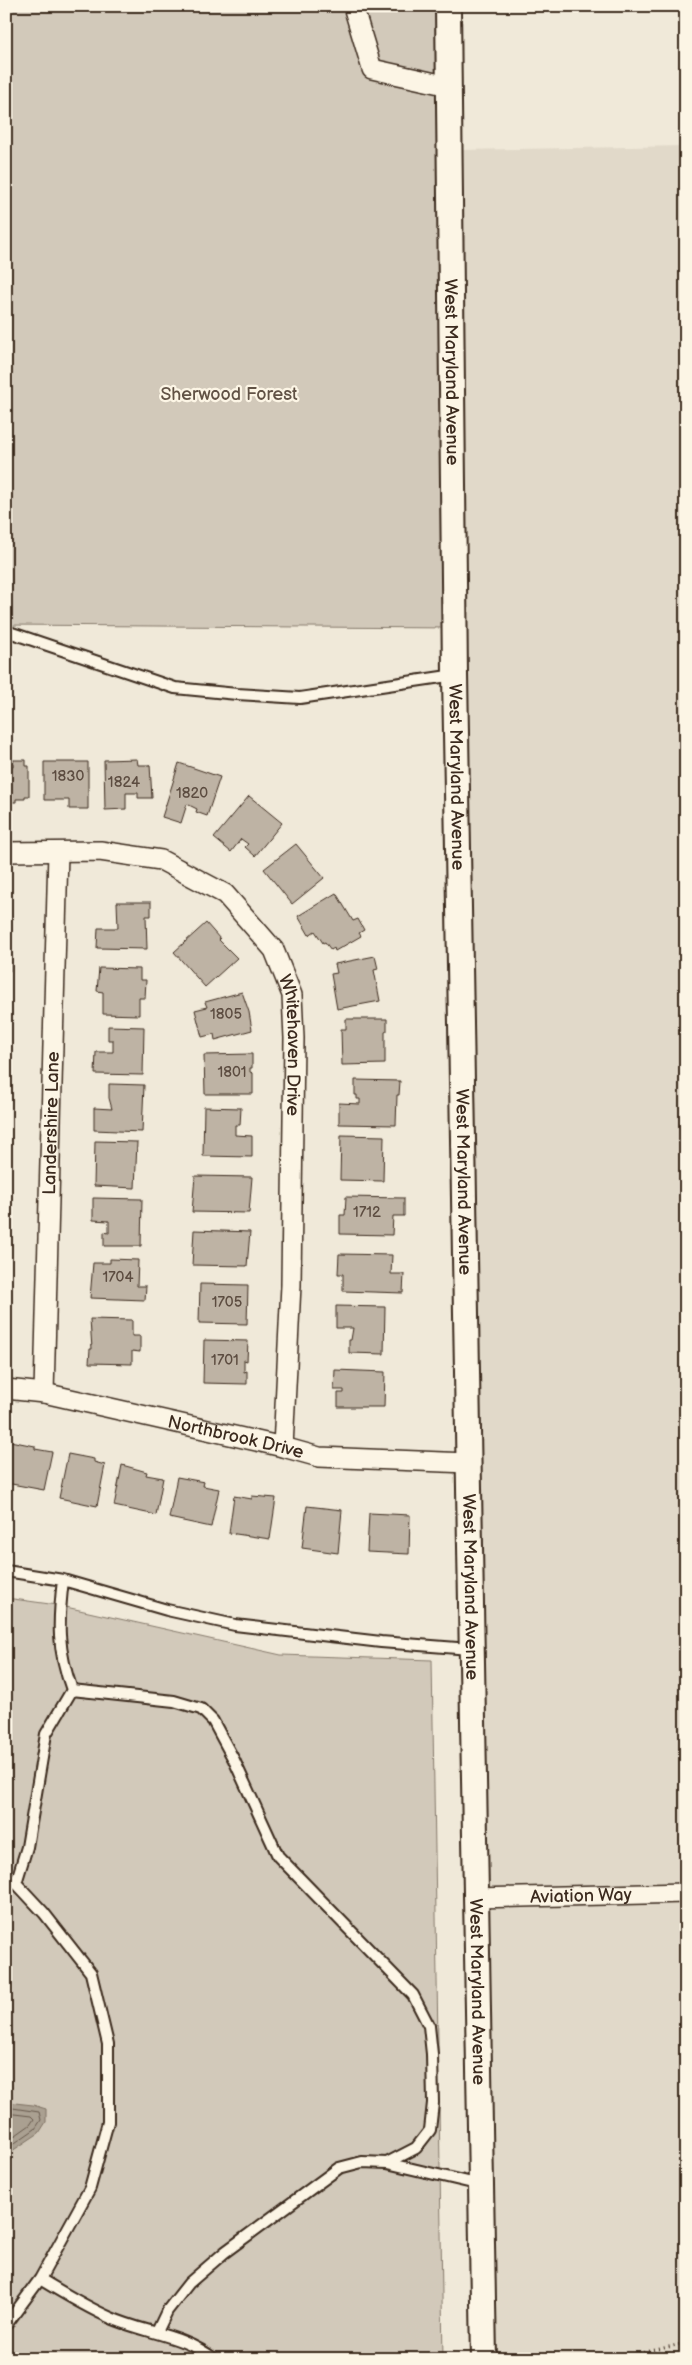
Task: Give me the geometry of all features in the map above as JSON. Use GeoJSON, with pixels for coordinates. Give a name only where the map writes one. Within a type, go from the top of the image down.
{"type":"FeatureCollection","features":[{"type":"Feature","properties":{"kind":"street"},"geometry":{"type":"LineString","coordinates":[[353,6],[372,69],[449,86]]}},
{"type":"Feature","properties":{"kind":"street","name":"West Maryland Avenue"},"geometry":{"type":"LineString","coordinates":[[448,6],[455,675],[470,1649],[484,2359]]}},
{"type":"Feature","properties":{"kind":"street","name":"Whitehaven Drive"},"geometry":{"type":"LineString","coordinates":[[6,852],[100,852],[161,860],[225,894],[274,950],[292,995],[294,1038],[291,1285],[283,1447]]}},
{"type":"Feature","properties":{"kind":"street","name":"Landershire Lane"},"geometry":{"type":"LineString","coordinates":[[44,1394],[58,852]]}},
{"type":"Feature","properties":{"kind":"street","name":"Northbrook Drive"},"geometry":{"type":"LineString","coordinates":[[6,1389],[44,1394],[283,1447],[320,1457],[468,1463]]}},
{"type":"Feature","properties":{"kind":"street","name":"Aviation Way"},"geometry":{"type":"LineString","coordinates":[[476,1898],[686,1893]]}},
{"type":"Feature","properties":{"kind":"lane"},"geometry":{"type":"LineString","coordinates":[[6,631],[152,682],[175,688],[202,691],[300,698],[455,675]]}},
{"type":"Feature","properties":{"kind":"lane"},"geometry":{"type":"LineString","coordinates":[[6,1571],[63,1580],[168,1610],[234,1625],[381,1642],[470,1649]]}},
{"type":"Feature","properties":{"kind":"lane"},"geometry":{"type":"LineString","coordinates":[[63,1580],[59,1614],[60,1640],[63,1665],[72,1690]]}},
{"type":"Feature","properties":{"kind":"lane"},"geometry":{"type":"LineString","coordinates":[[16,1883],[27,1847],[46,1734],[72,1690]]}},
{"type":"Feature","properties":{"kind":"lane"},"geometry":{"type":"LineString","coordinates":[[72,1690],[174,1701],[201,1709],[213,1721],[234,1760],[278,1856],[413,1995],[428,2026],[432,2054],[434,2103],[430,2130],[416,2148],[387,2163]]}},
{"type":"Feature","properties":{"kind":"lane"},"geometry":{"type":"LineString","coordinates":[[6,1877],[16,1883],[44,1912],[91,1973],[108,2044],[108,2122],[90,2188],[40,2279],[6,2325]]}},
{"type":"Feature","properties":{"kind":"lane"},"geometry":{"type":"LineString","coordinates":[[157,2332],[167,2311],[189,2283],[225,2252],[338,2168],[362,2162],[387,2163],[481,2185]]}},
{"type":"Feature","properties":{"kind":"lane"},"geometry":{"type":"LineString","coordinates":[[40,2279],[112,2319],[157,2332],[200,2348],[214,2359]]}},
{"type":"Feature","properties":{"kind":"path"},"geometry":{"type":"LineString","coordinates":[[615,2359],[686,2343]]}},
{"type":"Feature","properties":{"kind":"shaded area"},"geometry":{"type":"Polygon","coordinates":[[[686,146],[686,2359],[496,2359],[490,1994],[467,1042],[460,150],[686,146]]]}},
{"type":"Feature","properties":{"kind":"green space","name":"Sherwood Forest"},"geometry":{"type":"Polygon","coordinates":[[[6,6],[448,6],[455,628],[6,625],[6,6]]]}},
{"type":"Feature","properties":{"kind":"green space"},"geometry":{"type":"Polygon","coordinates":[[[6,1598],[57,1605],[281,1655],[432,1660],[443,2359],[6,2359],[6,1598]]]}},
{"type":"Feature","properties":{"kind":"water"},"geometry":{"type":"Polygon","coordinates":[[[6,2102],[33,2105],[46,2109],[46,2122],[39,2133],[6,2155],[6,2102]]]}},
{"type":"Feature","properties":{"kind":"building"},"geometry":{"type":"Polygon","coordinates":[[[137,759],[138,765],[150,765],[152,798],[138,798],[138,793],[126,793],[126,809],[105,810],[104,760],[137,759]]]}},
{"type":"Feature","properties":{"kind":"building"},"geometry":{"type":"Polygon","coordinates":[[[13,760],[26,760],[26,766],[29,766],[29,796],[25,796],[25,799],[16,799],[16,802],[6,802],[6,766],[13,766],[13,760]]]}},
{"type":"Feature","properties":{"kind":"building"},"geometry":{"type":"Polygon","coordinates":[[[44,762],[88,762],[88,809],[69,809],[69,800],[44,800],[44,762]]]}},
{"type":"Feature","properties":{"kind":"building"},"geometry":{"type":"Polygon","coordinates":[[[179,763],[220,777],[207,816],[196,812],[197,809],[187,804],[181,823],[162,817],[179,763]]]}},
{"type":"Feature","properties":{"kind":"building"},"geometry":{"type":"Polygon","coordinates":[[[249,796],[282,823],[255,856],[245,847],[248,844],[241,839],[231,852],[214,838],[249,796]]]}},
{"type":"Feature","properties":{"kind":"building"},"geometry":{"type":"Polygon","coordinates":[[[296,844],[324,878],[292,904],[264,869],[296,844]]]}},
{"type":"Feature","properties":{"kind":"building"},"geometry":{"type":"Polygon","coordinates":[[[336,893],[353,921],[358,919],[364,930],[359,933],[361,936],[335,951],[334,948],[331,950],[325,942],[323,943],[315,931],[309,935],[298,916],[336,893]]]}},
{"type":"Feature","properties":{"kind":"building"},"geometry":{"type":"Polygon","coordinates":[[[117,902],[151,902],[151,916],[146,916],[147,949],[97,948],[98,928],[118,928],[117,902]]]}},
{"type":"Feature","properties":{"kind":"building"},"geometry":{"type":"Polygon","coordinates":[[[6,918],[10,918],[10,939],[6,939],[6,918]]]}},
{"type":"Feature","properties":{"kind":"building"},"geometry":{"type":"Polygon","coordinates":[[[206,923],[219,940],[237,958],[205,987],[174,952],[206,923]]]}},
{"type":"Feature","properties":{"kind":"building"},"geometry":{"type":"Polygon","coordinates":[[[6,949],[10,949],[10,971],[6,971],[6,949]]]}},
{"type":"Feature","properties":{"kind":"building"},"geometry":{"type":"Polygon","coordinates":[[[375,956],[378,969],[374,970],[380,1001],[337,1009],[331,974],[337,973],[335,964],[375,956]]]}},
{"type":"Feature","properties":{"kind":"building"},"geometry":{"type":"Polygon","coordinates":[[[99,968],[140,969],[140,980],[146,980],[145,998],[139,998],[139,1015],[103,1014],[103,992],[97,991],[99,968]]]}},
{"type":"Feature","properties":{"kind":"building"},"geometry":{"type":"Polygon","coordinates":[[[242,992],[249,1012],[252,1030],[215,1040],[214,1034],[202,1037],[195,1010],[207,1007],[205,1002],[242,992]]]}},
{"type":"Feature","properties":{"kind":"building"},"geometry":{"type":"Polygon","coordinates":[[[346,1019],[387,1019],[385,1064],[342,1065],[341,1029],[346,1029],[346,1019]]]}},
{"type":"Feature","properties":{"kind":"building"},"geometry":{"type":"Polygon","coordinates":[[[108,1026],[144,1027],[143,1075],[95,1074],[96,1052],[113,1052],[113,1040],[108,1040],[108,1026]]]}},
{"type":"Feature","properties":{"kind":"building"},"geometry":{"type":"Polygon","coordinates":[[[252,1054],[252,1068],[250,1068],[250,1072],[253,1073],[253,1094],[205,1094],[204,1055],[252,1054]]]}},
{"type":"Feature","properties":{"kind":"building"},"geometry":{"type":"Polygon","coordinates":[[[355,1080],[400,1081],[399,1095],[397,1095],[396,1125],[339,1124],[339,1103],[360,1104],[360,1099],[357,1099],[357,1095],[355,1095],[355,1080]]]}},
{"type":"Feature","properties":{"kind":"building"},"geometry":{"type":"Polygon","coordinates":[[[109,1084],[144,1085],[142,1132],[94,1130],[94,1108],[112,1109],[109,1098],[109,1084]]]}},
{"type":"Feature","properties":{"kind":"building"},"geometry":{"type":"Polygon","coordinates":[[[204,1107],[241,1108],[240,1125],[235,1125],[235,1135],[252,1136],[252,1157],[203,1156],[204,1107]]]}},
{"type":"Feature","properties":{"kind":"building"},"geometry":{"type":"Polygon","coordinates":[[[341,1135],[384,1136],[383,1181],[340,1180],[341,1135]]]}},
{"type":"Feature","properties":{"kind":"building"},"geometry":{"type":"Polygon","coordinates":[[[95,1141],[137,1142],[135,1188],[94,1186],[95,1141]]]}},
{"type":"Feature","properties":{"kind":"building"},"geometry":{"type":"Polygon","coordinates":[[[195,1176],[252,1177],[249,1213],[192,1212],[195,1176]]]}},
{"type":"Feature","properties":{"kind":"building"},"geometry":{"type":"Polygon","coordinates":[[[346,1197],[404,1198],[404,1216],[393,1216],[392,1235],[340,1234],[340,1215],[345,1215],[346,1197]]]}},
{"type":"Feature","properties":{"kind":"building"},"geometry":{"type":"Polygon","coordinates":[[[93,1198],[142,1199],[141,1246],[104,1246],[104,1232],[109,1233],[109,1221],[93,1220],[93,1198]]]}},
{"type":"Feature","properties":{"kind":"building"},"geometry":{"type":"Polygon","coordinates":[[[194,1230],[250,1232],[247,1266],[192,1265],[194,1230]]]}},
{"type":"Feature","properties":{"kind":"building"},"geometry":{"type":"Polygon","coordinates":[[[339,1254],[392,1255],[391,1274],[404,1274],[403,1293],[343,1291],[343,1274],[338,1274],[339,1254]]]}},
{"type":"Feature","properties":{"kind":"building"},"geometry":{"type":"Polygon","coordinates":[[[110,1259],[138,1260],[137,1286],[146,1286],[145,1300],[90,1298],[93,1263],[110,1263],[110,1259]]]}},
{"type":"Feature","properties":{"kind":"building"},"geometry":{"type":"Polygon","coordinates":[[[200,1284],[248,1285],[247,1324],[199,1323],[200,1284]]]}},
{"type":"Feature","properties":{"kind":"building"},"geometry":{"type":"Polygon","coordinates":[[[336,1306],[385,1307],[384,1354],[349,1353],[349,1340],[351,1340],[353,1328],[336,1328],[336,1306]]]}},
{"type":"Feature","properties":{"kind":"building"},"geometry":{"type":"Polygon","coordinates":[[[90,1319],[132,1320],[132,1336],[140,1336],[140,1352],[132,1351],[132,1364],[89,1363],[90,1349],[92,1349],[90,1319]]]}},
{"type":"Feature","properties":{"kind":"building"},"geometry":{"type":"Polygon","coordinates":[[[204,1340],[248,1341],[247,1361],[244,1360],[244,1372],[247,1371],[247,1384],[203,1383],[204,1340]]]}},
{"type":"Feature","properties":{"kind":"building"},"geometry":{"type":"Polygon","coordinates":[[[335,1370],[385,1372],[384,1407],[338,1407],[338,1393],[344,1393],[344,1390],[334,1390],[335,1370]]]}},
{"type":"Feature","properties":{"kind":"building"},"geometry":{"type":"Polygon","coordinates":[[[10,1441],[52,1452],[44,1490],[6,1483],[6,1458],[10,1441]]]}},
{"type":"Feature","properties":{"kind":"building"},"geometry":{"type":"Polygon","coordinates":[[[68,1454],[94,1459],[94,1462],[105,1465],[97,1506],[59,1498],[68,1454]]]}},
{"type":"Feature","properties":{"kind":"building"},"geometry":{"type":"Polygon","coordinates":[[[122,1465],[147,1472],[146,1475],[163,1478],[156,1515],[114,1506],[122,1465]]]}},
{"type":"Feature","properties":{"kind":"building"},"geometry":{"type":"Polygon","coordinates":[[[177,1477],[204,1482],[203,1486],[219,1489],[211,1527],[169,1518],[177,1477]]]}},
{"type":"Feature","properties":{"kind":"building"},"geometry":{"type":"Polygon","coordinates":[[[234,1496],[252,1499],[252,1496],[276,1498],[270,1539],[229,1533],[234,1496]]]}},
{"type":"Feature","properties":{"kind":"building"},"geometry":{"type":"Polygon","coordinates":[[[307,1506],[342,1510],[338,1553],[302,1548],[307,1506]]]}},
{"type":"Feature","properties":{"kind":"building"},"geometry":{"type":"Polygon","coordinates":[[[369,1513],[410,1515],[409,1554],[367,1552],[369,1513]]]}}]}
